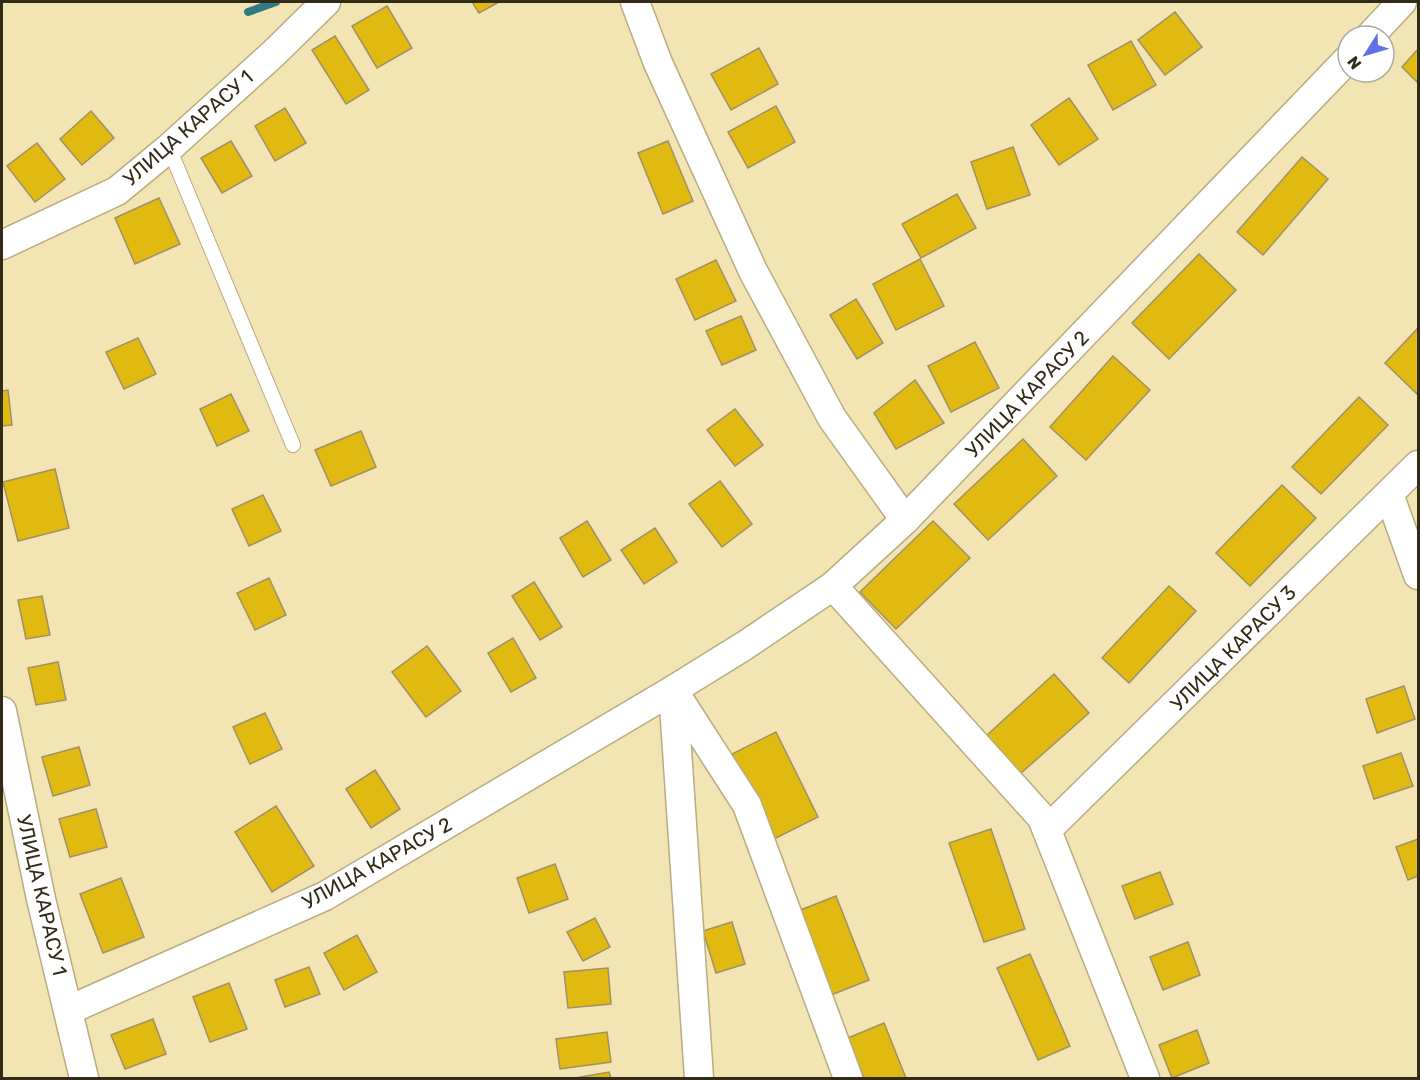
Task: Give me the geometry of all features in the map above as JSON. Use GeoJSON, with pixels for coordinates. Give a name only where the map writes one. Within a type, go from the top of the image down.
{"type":"FeatureCollection","features":[{"type":"Feature","properties":{"kind":"street","name":"УЛИЦА КАРАСУ 1"},"geometry":{"type":"LineString","coordinates":[[2,245],[117,191],[169,148],[273,54],[326,2]]}},
{"type":"Feature","properties":{"kind":"street"},"geometry":{"type":"LineString","coordinates":[[635,2],[658,63],[753,271],[832,418],[905,520]]}},
{"type":"Feature","properties":{"kind":"street"},"geometry":{"type":"LineString","coordinates":[[1381,24],[1402,2]]}},
{"type":"Feature","properties":{"kind":"street","name":"УЛИЦА КАРАСУ 2"},"geometry":{"type":"LineString","coordinates":[[69,1010],[325,896],[673,690],[744,646],[833,586],[905,520],[1336,71]]}},
{"type":"Feature","properties":{"kind":"street","name":"УЛИЦА КАРАСУ 3"},"geometry":{"type":"LineString","coordinates":[[1047,830],[1419,465]]}},
{"type":"Feature","properties":{"kind":"street"},"geometry":{"type":"LineString","coordinates":[[1389,494],[1419,575]]}},
{"type":"Feature","properties":{"kind":"street"},"geometry":{"type":"LineString","coordinates":[[833,586],[1042,818],[1145,1078]]}},
{"type":"Feature","properties":{"kind":"street"},"geometry":{"type":"LineString","coordinates":[[673,690],[699,1078]]}},
{"type":"Feature","properties":{"kind":"street"},"geometry":{"type":"LineString","coordinates":[[673,690],[747,805],[848,1078]]}},
{"type":"Feature","properties":{"kind":"street","name":"УЛИЦА КАРАСУ 1"},"geometry":{"type":"LineString","coordinates":[[2,711],[41,899],[84,1078]]}},
{"type":"Feature","properties":{"kind":"lane"},"geometry":{"type":"LineString","coordinates":[[169,148],[293,445]]}},
{"type":"Feature","properties":{"kind":"building"},"geometry":{"type":"Polygon","coordinates":[[[472,2],[499,2],[479,13],[472,2]]]}},
{"type":"Feature","properties":{"kind":"building"},"geometry":{"type":"Polygon","coordinates":[[[387,6],[412,48],[377,68],[352,26],[387,6]]]}},
{"type":"Feature","properties":{"kind":"building"},"geometry":{"type":"Polygon","coordinates":[[[1175,12],[1202,47],[1165,75],[1138,40],[1175,12]]]}},
{"type":"Feature","properties":{"kind":"building"},"geometry":{"type":"Polygon","coordinates":[[[335,36],[369,90],[346,104],[312,50],[335,36]]]}},
{"type":"Feature","properties":{"kind":"building"},"geometry":{"type":"Polygon","coordinates":[[[1131,41],[1156,85],[1113,110],[1088,65],[1131,41]]]}},
{"type":"Feature","properties":{"kind":"building"},"geometry":{"type":"Polygon","coordinates":[[[759,48],[778,84],[731,110],[711,74],[759,48]]]}},
{"type":"Feature","properties":{"kind":"building"},"geometry":{"type":"Polygon","coordinates":[[[1418,49],[1418,83],[1402,67],[1418,49]]]}},
{"type":"Feature","properties":{"kind":"building"},"geometry":{"type":"Polygon","coordinates":[[[1069,98],[1098,139],[1059,165],[1031,125],[1069,98]]]}},
{"type":"Feature","properties":{"kind":"building"},"geometry":{"type":"Polygon","coordinates":[[[776,106],[795,142],[748,168],[728,132],[776,106]]]}},
{"type":"Feature","properties":{"kind":"building"},"geometry":{"type":"Polygon","coordinates":[[[285,108],[306,143],[275,161],[255,126],[285,108]]]}},
{"type":"Feature","properties":{"kind":"building"},"geometry":{"type":"Polygon","coordinates":[[[91,111],[114,138],[82,165],[60,139],[91,111]]]}},
{"type":"Feature","properties":{"kind":"building"},"geometry":{"type":"Polygon","coordinates":[[[231,141],[252,176],[222,193],[201,158],[231,141]]]}},
{"type":"Feature","properties":{"kind":"building"},"geometry":{"type":"Polygon","coordinates":[[[668,141],[693,201],[663,214],[638,153],[668,141]]]}},
{"type":"Feature","properties":{"kind":"building"},"geometry":{"type":"Polygon","coordinates":[[[37,143],[65,179],[35,202],[7,166],[37,143]]]}},
{"type":"Feature","properties":{"kind":"building"},"geometry":{"type":"Polygon","coordinates":[[[1013,147],[1030,195],[987,209],[971,162],[1013,147]]]}},
{"type":"Feature","properties":{"kind":"building"},"geometry":{"type":"Polygon","coordinates":[[[1302,157],[1328,179],[1263,255],[1237,232],[1302,157]]]}},
{"type":"Feature","properties":{"kind":"building"},"geometry":{"type":"Polygon","coordinates":[[[957,194],[976,228],[921,258],[902,224],[957,194]]]}},
{"type":"Feature","properties":{"kind":"building"},"geometry":{"type":"Polygon","coordinates":[[[159,198],[180,244],[135,264],[115,218],[159,198]]]}},
{"type":"Feature","properties":{"kind":"building"},"geometry":{"type":"Polygon","coordinates":[[[1199,254],[1236,290],[1169,359],[1132,323],[1199,254]]]}},
{"type":"Feature","properties":{"kind":"building"},"geometry":{"type":"Polygon","coordinates":[[[920,259],[944,306],[896,330],[873,284],[920,259]]]}},
{"type":"Feature","properties":{"kind":"building"},"geometry":{"type":"Polygon","coordinates":[[[716,260],[736,301],[695,320],[676,279],[716,260]]]}},
{"type":"Feature","properties":{"kind":"building"},"geometry":{"type":"Polygon","coordinates":[[[856,299],[883,343],[857,359],[830,315],[856,299]]]}},
{"type":"Feature","properties":{"kind":"building"},"geometry":{"type":"Polygon","coordinates":[[[741,316],[756,350],[722,365],[706,331],[741,316]]]}},
{"type":"Feature","properties":{"kind":"building"},"geometry":{"type":"Polygon","coordinates":[[[1418,328],[1418,395],[1385,363],[1418,328]]]}},
{"type":"Feature","properties":{"kind":"building"},"geometry":{"type":"Polygon","coordinates":[[[138,338],[156,374],[124,389],[106,352],[138,338]]]}},
{"type":"Feature","properties":{"kind":"building"},"geometry":{"type":"Polygon","coordinates":[[[975,342],[999,388],[951,412],[928,366],[975,342]]]}},
{"type":"Feature","properties":{"kind":"building"},"geometry":{"type":"Polygon","coordinates":[[[1113,356],[1150,390],[1086,460],[1050,427],[1113,356]]]}},
{"type":"Feature","properties":{"kind":"building"},"geometry":{"type":"Polygon","coordinates":[[[915,380],[944,423],[896,449],[874,413],[915,380]]]}},
{"type":"Feature","properties":{"kind":"building"},"geometry":{"type":"Polygon","coordinates":[[[8,390],[12,425],[2,426],[2,391],[8,390]]]}},
{"type":"Feature","properties":{"kind":"building"},"geometry":{"type":"Polygon","coordinates":[[[231,394],[249,431],[217,446],[200,409],[231,394]]]}},
{"type":"Feature","properties":{"kind":"building"},"geometry":{"type":"Polygon","coordinates":[[[1359,397],[1388,425],[1321,494],[1292,467],[1359,397]]]}},
{"type":"Feature","properties":{"kind":"building"},"geometry":{"type":"Polygon","coordinates":[[[735,409],[763,445],[735,466],[707,430],[735,409]]]}},
{"type":"Feature","properties":{"kind":"building"},"geometry":{"type":"Polygon","coordinates":[[[361,431],[376,467],[331,486],[315,450],[361,431]]]}},
{"type":"Feature","properties":{"kind":"building"},"geometry":{"type":"Polygon","coordinates":[[[1023,439],[1057,476],[988,540],[954,504],[1023,439]]]}},
{"type":"Feature","properties":{"kind":"building"},"geometry":{"type":"Polygon","coordinates":[[[55,469],[69,528],[18,541],[3,482],[55,469]]]}},
{"type":"Feature","properties":{"kind":"building"},"geometry":{"type":"Polygon","coordinates":[[[720,481],[752,524],[722,547],[689,504],[720,481]]]}},
{"type":"Feature","properties":{"kind":"building"},"geometry":{"type":"Polygon","coordinates":[[[1282,485],[1316,518],[1250,586],[1216,553],[1282,485]]]}},
{"type":"Feature","properties":{"kind":"building"},"geometry":{"type":"Polygon","coordinates":[[[263,495],[281,531],[249,546],[232,509],[263,495]]]}},
{"type":"Feature","properties":{"kind":"building"},"geometry":{"type":"Polygon","coordinates":[[[587,521],[611,560],[583,577],[560,538],[587,521]]]}},
{"type":"Feature","properties":{"kind":"building"},"geometry":{"type":"Polygon","coordinates":[[[933,521],[970,558],[896,629],[860,592],[933,521]]]}},
{"type":"Feature","properties":{"kind":"building"},"geometry":{"type":"Polygon","coordinates":[[[655,528],[677,562],[644,584],[621,550],[655,528]]]}},
{"type":"Feature","properties":{"kind":"building"},"geometry":{"type":"Polygon","coordinates":[[[269,578],[286,615],[255,630],[237,593],[269,578]]]}},
{"type":"Feature","properties":{"kind":"building"},"geometry":{"type":"Polygon","coordinates":[[[534,582],[562,627],[540,640],[512,596],[534,582]]]}},
{"type":"Feature","properties":{"kind":"building"},"geometry":{"type":"Polygon","coordinates":[[[1169,586],[1196,611],[1129,683],[1102,658],[1169,586]]]}},
{"type":"Feature","properties":{"kind":"building"},"geometry":{"type":"Polygon","coordinates":[[[42,596],[50,635],[26,639],[18,600],[42,596]]]}},
{"type":"Feature","properties":{"kind":"building"},"geometry":{"type":"Polygon","coordinates":[[[513,638],[536,678],[511,692],[488,653],[513,638]]]}},
{"type":"Feature","properties":{"kind":"building"},"geometry":{"type":"Polygon","coordinates":[[[427,646],[461,691],[426,717],[392,672],[427,646]]]}},
{"type":"Feature","properties":{"kind":"building"},"geometry":{"type":"Polygon","coordinates":[[[58,662],[66,700],[36,705],[28,668],[58,662]]]}},
{"type":"Feature","properties":{"kind":"building"},"geometry":{"type":"Polygon","coordinates":[[[1054,674],[1089,713],[1020,774],[986,736],[1054,674]]]}},
{"type":"Feature","properties":{"kind":"building"},"geometry":{"type":"Polygon","coordinates":[[[1404,686],[1415,719],[1377,733],[1366,699],[1404,686]]]}},
{"type":"Feature","properties":{"kind":"building"},"geometry":{"type":"Polygon","coordinates":[[[265,713],[282,749],[250,764],[233,727],[265,713]]]}},
{"type":"Feature","properties":{"kind":"building"},"geometry":{"type":"Polygon","coordinates":[[[776,732],[818,817],[774,839],[732,754],[776,732]]]}},
{"type":"Feature","properties":{"kind":"building"},"geometry":{"type":"Polygon","coordinates":[[[79,747],[90,785],[53,796],[42,757],[79,747]]]}},
{"type":"Feature","properties":{"kind":"building"},"geometry":{"type":"Polygon","coordinates":[[[1401,753],[1413,786],[1374,799],[1363,766],[1401,753]]]}},
{"type":"Feature","properties":{"kind":"building"},"geometry":{"type":"Polygon","coordinates":[[[375,770],[400,809],[371,828],[346,789],[375,770]]]}},
{"type":"Feature","properties":{"kind":"building"},"geometry":{"type":"Polygon","coordinates":[[[276,806],[314,866],[272,892],[235,832],[276,806]]]}},
{"type":"Feature","properties":{"kind":"building"},"geometry":{"type":"Polygon","coordinates":[[[96,809],[107,847],[70,857],[59,819],[96,809]]]}},
{"type":"Feature","properties":{"kind":"building"},"geometry":{"type":"Polygon","coordinates":[[[991,829],[1025,929],[984,942],[949,843],[991,829]]]}},
{"type":"Feature","properties":{"kind":"building"},"geometry":{"type":"Polygon","coordinates":[[[1418,839],[1418,876],[1408,880],[1396,847],[1418,839]]]}},
{"type":"Feature","properties":{"kind":"building"},"geometry":{"type":"Polygon","coordinates":[[[555,864],[568,899],[529,913],[517,878],[555,864]]]}},
{"type":"Feature","properties":{"kind":"building"},"geometry":{"type":"Polygon","coordinates":[[[1160,872],[1173,904],[1135,919],[1122,886],[1160,872]]]}},
{"type":"Feature","properties":{"kind":"building"},"geometry":{"type":"Polygon","coordinates":[[[121,878],[144,937],[103,953],[80,894],[121,878]]]}},
{"type":"Feature","properties":{"kind":"building"},"geometry":{"type":"Polygon","coordinates":[[[836,896],[869,980],[831,995],[798,911],[836,896]]]}},
{"type":"Feature","properties":{"kind":"building"},"geometry":{"type":"Polygon","coordinates":[[[595,918],[610,947],[583,961],[567,932],[595,918]]]}},
{"type":"Feature","properties":{"kind":"building"},"geometry":{"type":"Polygon","coordinates":[[[732,922],[745,964],[716,973],[703,931],[732,922]]]}},
{"type":"Feature","properties":{"kind":"building"},"geometry":{"type":"Polygon","coordinates":[[[357,935],[377,972],[344,990],[324,953],[357,935]]]}},
{"type":"Feature","properties":{"kind":"building"},"geometry":{"type":"Polygon","coordinates":[[[1188,942],[1200,975],[1163,990],[1150,957],[1188,942]]]}},
{"type":"Feature","properties":{"kind":"building"},"geometry":{"type":"Polygon","coordinates":[[[1030,954],[1070,1046],[1038,1060],[997,968],[1030,954]]]}},
{"type":"Feature","properties":{"kind":"building"},"geometry":{"type":"Polygon","coordinates":[[[309,967],[320,994],[285,1007],[275,980],[309,967]]]}},
{"type":"Feature","properties":{"kind":"building"},"geometry":{"type":"Polygon","coordinates":[[[608,968],[611,1004],[568,1008],[564,972],[608,968]]]}},
{"type":"Feature","properties":{"kind":"building"},"geometry":{"type":"Polygon","coordinates":[[[229,983],[247,1029],[210,1042],[193,997],[229,983]]]}},
{"type":"Feature","properties":{"kind":"building"},"geometry":{"type":"Polygon","coordinates":[[[153,1019],[166,1054],[125,1069],[111,1035],[153,1019]]]}},
{"type":"Feature","properties":{"kind":"building"},"geometry":{"type":"Polygon","coordinates":[[[884,1023],[906,1078],[864,1078],[848,1038],[884,1023]]]}},
{"type":"Feature","properties":{"kind":"building"},"geometry":{"type":"Polygon","coordinates":[[[1197,1030],[1209,1063],[1172,1078],[1159,1045],[1197,1030]]]}},
{"type":"Feature","properties":{"kind":"building"},"geometry":{"type":"Polygon","coordinates":[[[607,1032],[611,1062],[560,1069],[556,1039],[607,1032]]]}},
{"type":"Feature","properties":{"kind":"building"},"geometry":{"type":"Polygon","coordinates":[[[609,1072],[611,1078],[575,1078],[609,1072]]]}},
{"type":"Feature","properties":{"kind":"waterway"},"geometry":{"type":"LineString","coordinates":[[248,12],[276,2]]}}]}
